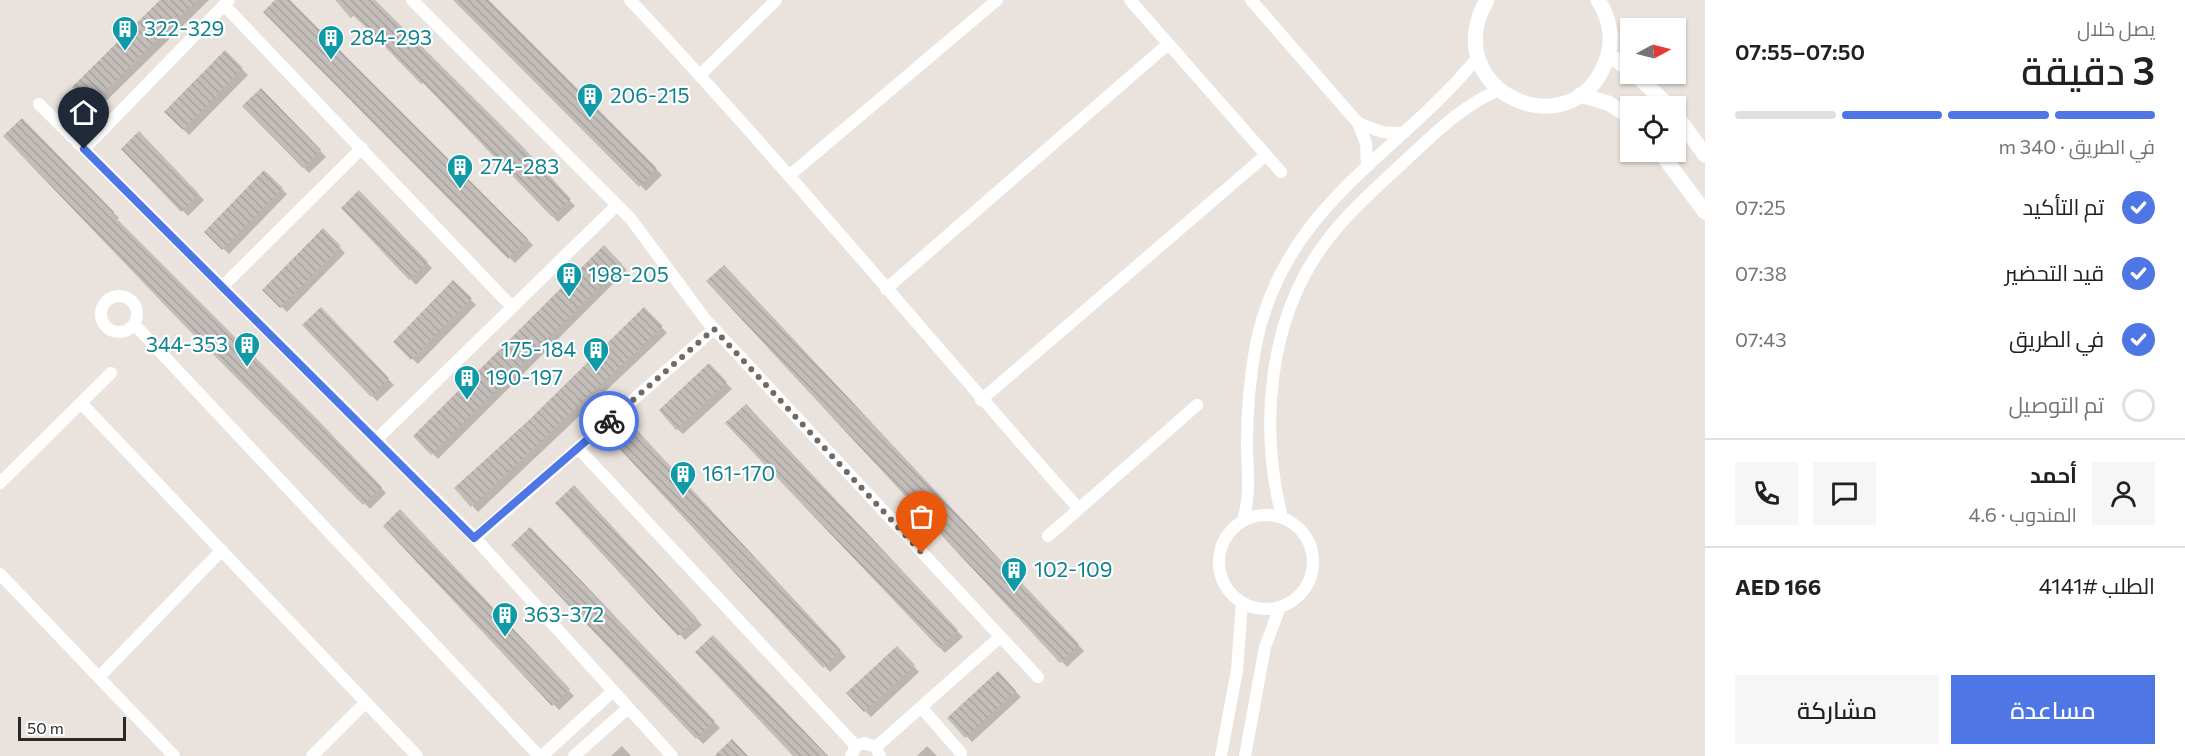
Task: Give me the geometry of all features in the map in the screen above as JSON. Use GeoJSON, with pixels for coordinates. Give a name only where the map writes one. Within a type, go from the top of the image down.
{"type":"FeatureCollection","features":[{"type":"Feature","properties":{"kind":"street"},"geometry":{"type":"LineString","coordinates":[[412,0],[617,205],[654,247],[685,293],[714,329],[1038,677]]}},
{"type":"Feature","properties":{"kind":"street"},"geometry":{"type":"LineString","coordinates":[[630,0],[790,175],[981,400],[1079,509]]}},
{"type":"Feature","properties":{"kind":"street"},"geometry":{"type":"LineString","coordinates":[[700,75],[776,0]]}},
{"type":"Feature","properties":{"kind":"street"},"geometry":{"type":"LineString","coordinates":[[790,175],[997,0]]}},
{"type":"Feature","properties":{"kind":"street"},"geometry":{"type":"LineString","coordinates":[[1130,0],[1281,172]]}},
{"type":"Feature","properties":{"kind":"street"},"geometry":{"type":"LineString","coordinates":[[1251,0],[1358,123],[1366,143],[1367,165]]}},
{"type":"Feature","properties":{"kind":"street"},"geometry":{"type":"LineString","coordinates":[[1487,0],[1475,32],[1478,57],[1488,78],[1499,90],[1517,102],[1539,106],[1560,104],[1580,95],[1598,78],[1608,55],[1610,30],[1598,0]]}},
{"type":"Feature","properties":{"kind":"street"},"geometry":{"type":"LineString","coordinates":[[84,149],[226,2],[512,307]]}},
{"type":"Feature","properties":{"kind":"street"},"geometry":{"type":"LineString","coordinates":[[886,289],[1168,44]]}},
{"type":"Feature","properties":{"kind":"street"},"geometry":{"type":"LineString","coordinates":[[1608,55],[1620,63]]}},
{"type":"Feature","properties":{"kind":"street"},"geometry":{"type":"LineString","coordinates":[[1243,520],[1248,502],[1247,444],[1251,376],[1266,309],[1281,271],[1306,230],[1367,165],[1453,84],[1478,57]]}},
{"type":"Feature","properties":{"kind":"street"},"geometry":{"type":"LineString","coordinates":[[1646,84],[1658,96]]}},
{"type":"Feature","properties":{"kind":"street"},"geometry":{"type":"LineString","coordinates":[[1282,517],[1270,458],[1273,382],[1286,322],[1309,269],[1342,222],[1382,182],[1461,110],[1499,90]]}},
{"type":"Feature","properties":{"kind":"street"},"geometry":{"type":"LineString","coordinates":[[1580,95],[1608,103],[1620,111]]}},
{"type":"Feature","properties":{"kind":"street"},"geometry":{"type":"LineString","coordinates":[[39,104],[474,538],[672,756]]}},
{"type":"Feature","properties":{"kind":"street"},"geometry":{"type":"LineString","coordinates":[[1358,123],[1382,132],[1400,134]]}},
{"type":"Feature","properties":{"kind":"street"},"geometry":{"type":"LineString","coordinates":[[1686,129],[1705,155]]}},
{"type":"Feature","properties":{"kind":"street"},"geometry":{"type":"LineString","coordinates":[[222,287],[362,148]]}},
{"type":"Feature","properties":{"kind":"street"},"geometry":{"type":"LineString","coordinates":[[981,400],[1266,155]]}},
{"type":"Feature","properties":{"kind":"street"},"geometry":{"type":"LineString","coordinates":[[1668,162],[1705,212]]}},
{"type":"Feature","properties":{"kind":"street"},"geometry":{"type":"LineString","coordinates":[[376,439],[617,205]]}},
{"type":"Feature","properties":{"kind":"street"},"geometry":{"type":"LineString","coordinates":[[134,324],[541,756],[614,691]]}},
{"type":"Feature","properties":{"kind":"street"},"geometry":{"type":"LineString","coordinates":[[474,538],[714,329]]}},
{"type":"Feature","properties":{"kind":"street"},"geometry":{"type":"LineString","coordinates":[[0,483],[111,373]]}},
{"type":"Feature","properties":{"kind":"street"},"geometry":{"type":"LineString","coordinates":[[81,403],[417,756]]}},
{"type":"Feature","properties":{"kind":"street"},"geometry":{"type":"LineString","coordinates":[[1048,536],[1197,405]]}},
{"type":"Feature","properties":{"kind":"street"},"geometry":{"type":"LineString","coordinates":[[578,448],[853,751],[868,743],[878,752],[921,707],[1000,637]]}},
{"type":"Feature","properties":{"kind":"street"},"geometry":{"type":"LineString","coordinates":[[1256,515],[1282,517],[1302,531],[1308,540],[1313,560],[1309,581],[1304,590],[1289,603],[1280,607],[1260,609],[1242,603],[1224,583],[1219,565],[1222,544],[1227,535],[1243,520],[1256,515]]}},
{"type":"Feature","properties":{"kind":"street"},"geometry":{"type":"LineString","coordinates":[[99,677],[222,550]]}},
{"type":"Feature","properties":{"kind":"street"},"geometry":{"type":"LineString","coordinates":[[0,574],[174,756]]}},
{"type":"Feature","properties":{"kind":"street"},"geometry":{"type":"LineString","coordinates":[[1221,756],[1237,670],[1242,603]]}},
{"type":"Feature","properties":{"kind":"street"},"geometry":{"type":"LineString","coordinates":[[1245,756],[1265,647],[1280,607]]}},
{"type":"Feature","properties":{"kind":"street"},"geometry":{"type":"LineString","coordinates":[[312,756],[366,702]]}},
{"type":"Feature","properties":{"kind":"street"},"geometry":{"type":"LineString","coordinates":[[921,707],[961,753]]}},
{"type":"Feature","properties":{"kind":"street"},"geometry":{"type":"LineString","coordinates":[[574,756],[628,708]]}},
{"type":"Feature","properties":{"kind":"building","name":"322-329"},"geometry":{"type":"Polygon","coordinates":[[[160,0],[197,0],[90,106],[72,87],[160,0]]]}},
{"type":"Feature","properties":{"kind":"building"},"geometry":{"type":"Polygon","coordinates":[[[275,0],[290,0],[528,239],[508,259],[263,12],[275,0]]]}},
{"type":"Feature","properties":{"kind":"building"},"geometry":{"type":"Polygon","coordinates":[[[335,0],[375,0],[524,148],[571,199],[552,217],[423,83],[421,84],[354,15],[351,18],[335,0]]]}},
{"type":"Feature","properties":{"kind":"building","name":"206-215"},"geometry":{"type":"Polygon","coordinates":[[[453,0],[489,0],[657,168],[639,187],[453,0]]]}},
{"type":"Feature","properties":{"kind":"building"},"geometry":{"type":"Polygon","coordinates":[[[225,50],[243,68],[183,130],[164,112],[225,50]]]}},
{"type":"Feature","properties":{"kind":"building"},"geometry":{"type":"Polygon","coordinates":[[[261,88],[321,150],[303,168],[242,106],[261,88]]]}},
{"type":"Feature","properties":{"kind":"building"},"geometry":{"type":"Polygon","coordinates":[[[22,118],[114,212],[112,214],[382,487],[363,505],[179,320],[3,136],[22,118]]]}},
{"type":"Feature","properties":{"kind":"building"},"geometry":{"type":"Polygon","coordinates":[[[139,131],[199,194],[181,212],[121,149],[139,131]]]}},
{"type":"Feature","properties":{"kind":"building"},"geometry":{"type":"Polygon","coordinates":[[[264,170],[283,188],[222,250],[204,232],[264,170]]]}},
{"type":"Feature","properties":{"kind":"building"},"geometry":{"type":"Polygon","coordinates":[[[359,190],[428,262],[409,280],[341,208],[359,190]]]}},
{"type":"Feature","properties":{"kind":"building"},"geometry":{"type":"Polygon","coordinates":[[[323,228],[341,246],[280,308],[262,290],[323,228]]]}},
{"type":"Feature","properties":{"kind":"building"},"geometry":{"type":"Polygon","coordinates":[[[604,245],[622,264],[431,455],[413,436],[604,245]]]}},
{"type":"Feature","properties":{"kind":"building"},"geometry":{"type":"Polygon","coordinates":[[[724,265],[1079,644],[1060,663],[706,281],[724,265]]]}},
{"type":"Feature","properties":{"kind":"building"},"geometry":{"type":"Polygon","coordinates":[[[453,280],[472,298],[411,360],[393,342],[453,280]]]}},
{"type":"Feature","properties":{"kind":"building"},"geometry":{"type":"Polygon","coordinates":[[[321,307],[389,378],[371,397],[302,325],[321,307]]]}},
{"type":"Feature","properties":{"kind":"building","name":"175-184"},"geometry":{"type":"Polygon","coordinates":[[[644,307],[663,326],[471,507],[454,488],[529,420],[644,307]]]}},
{"type":"Feature","properties":{"kind":"building"},"geometry":{"type":"Polygon","coordinates":[[[709,363],[727,382],[676,430],[659,410],[709,363]]]}},
{"type":"Feature","properties":{"kind":"building"},"geometry":{"type":"Polygon","coordinates":[[[746,404],[958,630],[939,648],[725,423],[746,404]]]}},
{"type":"Feature","properties":{"kind":"building"},"geometry":{"type":"Polygon","coordinates":[[[635,428],[841,650],[823,668],[617,446],[635,428]]]}},
{"type":"Feature","properties":{"kind":"building"},"geometry":{"type":"Polygon","coordinates":[[[574,485],[697,618],[678,636],[555,503],[574,485]]]}},
{"type":"Feature","properties":{"kind":"building","name":"363-372"},"geometry":{"type":"Polygon","coordinates":[[[400,509],[570,689],[552,706],[383,526],[400,509]]]}},
{"type":"Feature","properties":{"kind":"building"},"geometry":{"type":"Polygon","coordinates":[[[530,527],[715,721],[696,739],[511,545],[530,527]]]}},
{"type":"Feature","properties":{"kind":"building"},"geometry":{"type":"Polygon","coordinates":[[[713,635],[828,756],[793,756],[695,652],[713,635]]]}},
{"type":"Feature","properties":{"kind":"building"},"geometry":{"type":"Polygon","coordinates":[[[897,646],[915,665],[864,712],[846,693],[897,646]]]}},
{"type":"Feature","properties":{"kind":"building"},"geometry":{"type":"Polygon","coordinates":[[[998,671],[1016,691],[965,738],[947,718],[998,671]]]}},
{"type":"Feature","properties":{"kind":"building"},"geometry":{"type":"Polygon","coordinates":[[[732,739],[748,756],[714,756],[732,739]]]}},
{"type":"Feature","properties":{"kind":"way so far"},"geometry":{"type":"LineString","coordinates":[[609,421],[714,329],[922,553]]}},
{"type":"Feature","properties":{"kind":"place","name":"322-329"},"geometry":{"type":"Point","coordinates":[125,52]}},
{"type":"Feature","properties":{"kind":"place","name":"284-293"},"geometry":{"type":"Point","coordinates":[331,61]}},
{"type":"Feature","properties":{"kind":"place","name":"206-215"},"geometry":{"type":"Point","coordinates":[590,119]}},
{"type":"Feature","properties":{"kind":"place","name":"274-283"},"geometry":{"type":"Point","coordinates":[460,190]}},
{"type":"Feature","properties":{"kind":"place","name":"198-205"},"geometry":{"type":"Point","coordinates":[569,298]}},
{"type":"Feature","properties":{"kind":"place","name":"344-353"},"geometry":{"type":"Point","coordinates":[247,368]}},
{"type":"Feature","properties":{"kind":"place","name":"175-184"},"geometry":{"type":"Point","coordinates":[596,373]}},
{"type":"Feature","properties":{"kind":"place","name":"190-197"},"geometry":{"type":"Point","coordinates":[467,401]}},
{"type":"Feature","properties":{"kind":"place","name":"161-170"},"geometry":{"type":"Point","coordinates":[683,497]}},
{"type":"Feature","properties":{"kind":"place","name":"102-109"},"geometry":{"type":"Point","coordinates":[1014,593]}},
{"type":"Feature","properties":{"kind":"place","name":"363-372"},"geometry":{"type":"Point","coordinates":[505,638]}},
{"type":"Feature","properties":{"kind":"route"},"geometry":{"type":"LineString","coordinates":[[84,149],[474,538],[609,421]]}}]}
